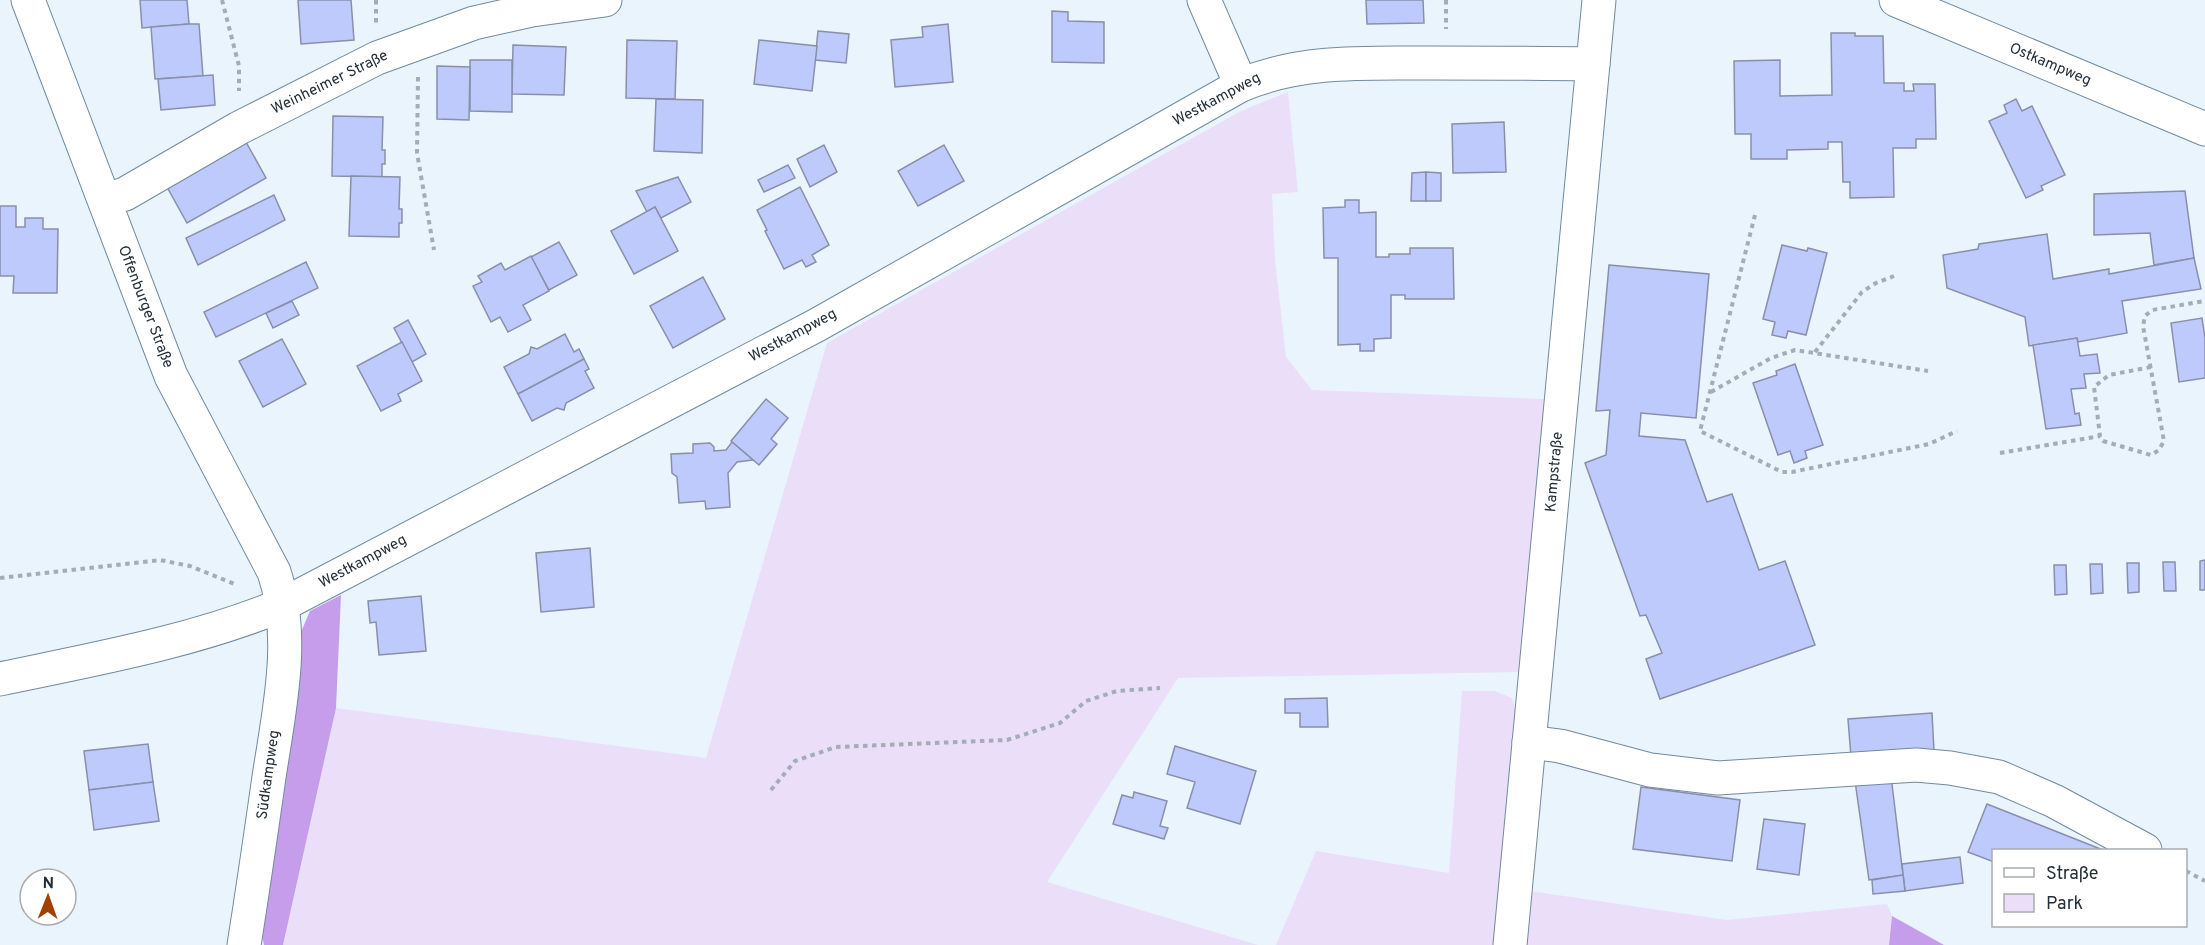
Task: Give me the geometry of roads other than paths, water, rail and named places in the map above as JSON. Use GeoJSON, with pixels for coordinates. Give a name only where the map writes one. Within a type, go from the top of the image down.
{"type":"FeatureCollection","features":[{"type":"Feature","properties":{"kind":"street","name":"Offenburger Straße"},"geometry":{"type":"LineString","coordinates":[[28,0],[171,376],[274,572],[282,604]]}},
{"type":"Feature","properties":{"kind":"street","name":"Weinheimer Straße"},"geometry":{"type":"LineString","coordinates":[[105,200],[125,194],[239,128],[376,58],[474,23],[531,10],[605,0]]}},
{"type":"Feature","properties":{"kind":"street"},"geometry":{"type":"LineString","coordinates":[[1204,0],[1241,85]]}},
{"type":"Feature","properties":{"kind":"street","name":"Kampstraße"},"geometry":{"type":"LineString","coordinates":[[1510,945],[1599,0]]}},
{"type":"Feature","properties":{"kind":"street","name":"Ostkampweg"},"geometry":{"type":"LineString","coordinates":[[1896,0],[2205,129]]}},
{"type":"Feature","properties":{"kind":"street","name":"Westkampweg"},"geometry":{"type":"LineString","coordinates":[[0,679],[135,650],[218,628],[282,604],[817,325],[1241,85],[1267,74],[1295,68],[1349,63],[1593,64]]}},
{"type":"Feature","properties":{"kind":"street","name":"Südkampweg"},"geometry":{"type":"LineString","coordinates":[[245,943],[283,681],[282,604]]}},
{"type":"Feature","properties":{"kind":"street"},"geometry":{"type":"LineString","coordinates":[[1529,742],[1560,746],[1650,770],[1718,778],[1916,765],[1950,768],[1999,777],[2054,801],[2143,849]]}}]}
